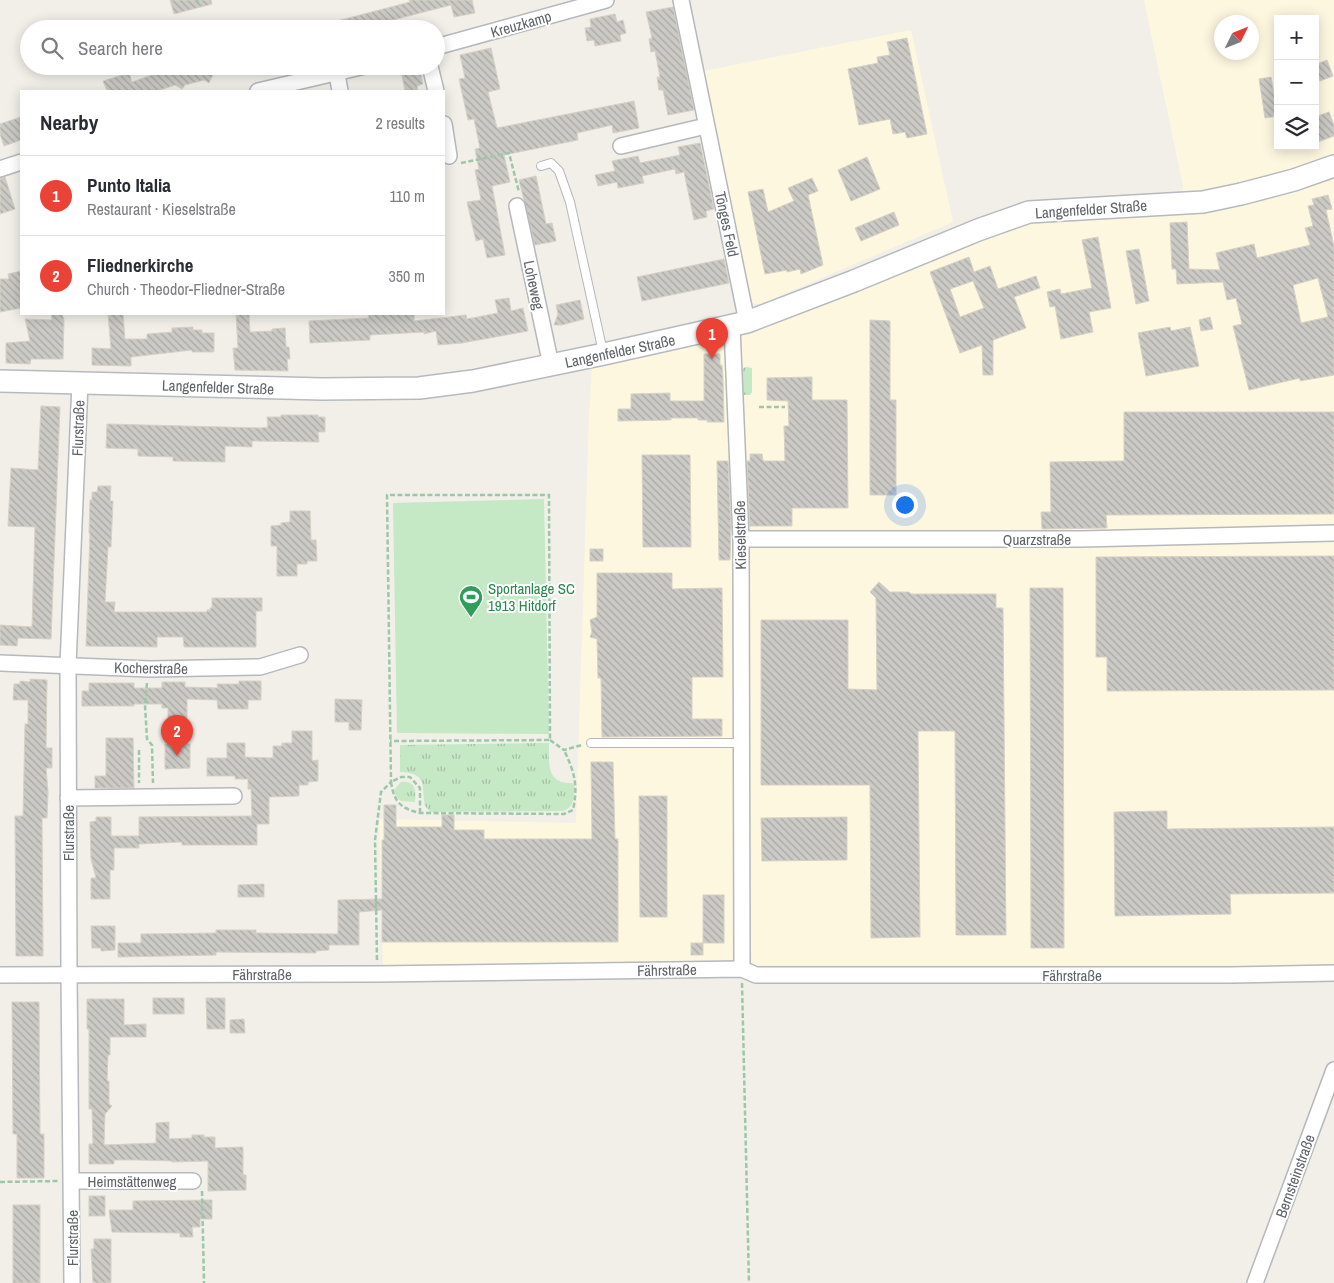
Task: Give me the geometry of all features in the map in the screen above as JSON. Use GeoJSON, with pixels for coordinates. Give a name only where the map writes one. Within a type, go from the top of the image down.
{"type":"FeatureCollection","features":[{"type":"Feature","properties":{"kind":"street","name":"Kreuzkamp"},"geometry":{"type":"LineString","coordinates":[[445,45],[606,0]]}},
{"type":"Feature","properties":{"kind":"street","name":"Tönges Feld"},"geometry":{"type":"LineString","coordinates":[[681,0],[706,126],[740,324]]}},
{"type":"Feature","properties":{"kind":"street"},"geometry":{"type":"LineString","coordinates":[[263,90],[331,75]]}},
{"type":"Feature","properties":{"kind":"street"},"geometry":{"type":"LineString","coordinates":[[336,75],[340,90]]}},
{"type":"Feature","properties":{"kind":"street"},"geometry":{"type":"LineString","coordinates":[[432,75],[436,90]]}},
{"type":"Feature","properties":{"kind":"street"},"geometry":{"type":"LineString","coordinates":[[621,146],[706,126]]}},
{"type":"Feature","properties":{"kind":"street"},"geometry":{"type":"LineString","coordinates":[[445,129],[450,156]]}},
{"type":"Feature","properties":{"kind":"street"},"geometry":{"type":"LineString","coordinates":[[0,169],[20,162]]}},
{"type":"Feature","properties":{"kind":"street","name":"Langenfelder Straße"},"geometry":{"type":"LineString","coordinates":[[0,381],[322,390],[419,388],[473,381],[740,324],[1028,212],[1203,202],[1294,180],[1334,166]]}},
{"type":"Feature","properties":{"kind":"street","name":"Loheweg"},"geometry":{"type":"LineString","coordinates":[[517,206],[551,365]]}},
{"type":"Feature","properties":{"kind":"street","name":"Kieselstraße"},"geometry":{"type":"LineString","coordinates":[[740,324],[742,970]]}},
{"type":"Feature","properties":{"kind":"street","name":"Flurstraße"},"geometry":{"type":"LineString","coordinates":[[72,1283],[68,665],[80,382]]}},
{"type":"Feature","properties":{"kind":"street","name":"Quarzstraße"},"geometry":{"type":"LineString","coordinates":[[741,540],[1082,539],[1334,533]]}},
{"type":"Feature","properties":{"kind":"street","name":"Kocherstraße"},"geometry":{"type":"LineString","coordinates":[[0,663],[150,669],[260,668],[300,655]]}},
{"type":"Feature","properties":{"kind":"street"},"geometry":{"type":"LineString","coordinates":[[68,798],[234,796]]}},
{"type":"Feature","properties":{"kind":"street","name":"Fährstraße"},"geometry":{"type":"LineString","coordinates":[[0,975],[377,974],[742,970],[756,975],[1231,975],[1334,973]]}},
{"type":"Feature","properties":{"kind":"street","name":"Bernsteinstraße"},"geometry":{"type":"LineString","coordinates":[[1255,1283],[1334,1070]]}},
{"type":"Feature","properties":{"kind":"street","name":"Heimstättenweg"},"geometry":{"type":"LineString","coordinates":[[72,1181],[193,1181]]}},
{"type":"Feature","properties":{"kind":"lane"},"geometry":{"type":"LineString","coordinates":[[541,166],[551,163],[559,171],[570,202],[604,354]]}},
{"type":"Feature","properties":{"kind":"lane"},"geometry":{"type":"LineString","coordinates":[[591,743],[741,743]]}},
{"type":"Feature","properties":{"kind":"path"},"geometry":{"type":"LineString","coordinates":[[450,156],[462,163],[509,153],[520,197],[517,206]]}},
{"type":"Feature","properties":{"kind":"path"},"geometry":{"type":"LineString","coordinates":[[759,407],[786,406]]}},
{"type":"Feature","properties":{"kind":"path"},"geometry":{"type":"LineString","coordinates":[[390,741],[550,740],[564,750],[574,770],[576,795],[573,810],[564,814],[420,813],[406,810],[394,797],[391,782],[390,741],[387,495],[548,495],[550,740]]}},
{"type":"Feature","properties":{"kind":"path"},"geometry":{"type":"LineString","coordinates":[[146,797],[152,745],[147,739],[145,705],[146,684],[150,669]]}},
{"type":"Feature","properties":{"kind":"path"},"geometry":{"type":"LineString","coordinates":[[564,750],[591,743]]}},
{"type":"Feature","properties":{"kind":"path"},"geometry":{"type":"LineString","coordinates":[[138,750],[146,797]]}},
{"type":"Feature","properties":{"kind":"path"},"geometry":{"type":"LineString","coordinates":[[377,974],[375,840],[380,792],[391,782],[401,777],[410,777],[420,788],[420,813]]}},
{"type":"Feature","properties":{"kind":"path"},"geometry":{"type":"LineString","coordinates":[[742,970],[749,1283]]}},
{"type":"Feature","properties":{"kind":"path"},"geometry":{"type":"LineString","coordinates":[[0,1182],[72,1181]]}},
{"type":"Feature","properties":{"kind":"path"},"geometry":{"type":"LineString","coordinates":[[193,1181],[201,1184],[204,1283]]}},
{"type":"Feature","properties":{"kind":"shaded area"},"geometry":{"type":"Polygon","coordinates":[[[1144,0],[1334,0],[1334,966],[383,967],[379,819],[576,823],[592,364],[739,336],[1031,222],[1178,208],[1183,186],[1144,0]]]}},
{"type":"Feature","properties":{"kind":"shaded area"},"geometry":{"type":"Polygon","coordinates":[[[911,30],[953,222],[760,304],[751,303],[699,72],[911,30]]]}},
{"type":"Feature","properties":{"kind":"green space"},"geometry":{"type":"Polygon","coordinates":[[[743,368],[752,368],[752,392],[750,395],[743,395],[743,368]]]}},
{"type":"Feature","properties":{"kind":"green space","name":"Sportanlage SC 1913 Hitdorf"},"geometry":{"type":"Polygon","coordinates":[[[544,499],[549,734],[397,733],[393,503],[544,499]]]}},
{"type":"Feature","properties":{"kind":"green space"},"geometry":{"type":"Polygon","coordinates":[[[549,743],[549,765],[553,776],[557,780],[574,785],[572,804],[563,811],[430,812],[425,806],[420,778],[416,775],[400,772],[400,745],[549,743]]]}},
{"type":"Feature","properties":{"kind":"green space"},"geometry":{"type":"Polygon","coordinates":[[[401,782],[412,784],[415,802],[401,801],[396,797],[394,790],[401,782]]]}},
{"type":"Feature","properties":{"kind":"building"},"geometry":{"type":"Polygon","coordinates":[[[170,0],[211,0],[212,4],[174,14],[170,0]]]}},
{"type":"Feature","properties":{"kind":"building"},"geometry":{"type":"Polygon","coordinates":[[[409,0],[472,0],[475,13],[454,17],[451,5],[393,20],[341,20],[410,2],[409,0]]]}},
{"type":"Feature","properties":{"kind":"building"},"geometry":{"type":"Polygon","coordinates":[[[673,7],[694,110],[668,115],[663,90],[659,90],[657,77],[660,77],[655,51],[651,52],[649,39],[652,38],[646,12],[673,7]]]}},
{"type":"Feature","properties":{"kind":"building"},"geometry":{"type":"Polygon","coordinates":[[[615,14],[617,22],[623,20],[626,33],[620,35],[621,41],[595,46],[594,40],[587,41],[585,28],[591,27],[590,19],[615,14]]]}},
{"type":"Feature","properties":{"kind":"building"},"geometry":{"type":"Polygon","coordinates":[[[907,38],[927,134],[907,138],[905,132],[893,134],[890,119],[859,125],[848,69],[878,63],[877,57],[890,55],[887,42],[907,38]]]}},
{"type":"Feature","properties":{"kind":"building"},"geometry":{"type":"Polygon","coordinates":[[[491,48],[500,89],[488,92],[497,128],[634,101],[639,128],[613,133],[612,125],[577,133],[578,140],[504,155],[510,182],[492,186],[505,255],[487,258],[483,239],[476,241],[467,202],[481,200],[475,170],[479,169],[475,149],[480,148],[474,119],[468,120],[459,79],[465,78],[460,55],[491,48]]]}},
{"type":"Feature","properties":{"kind":"building"},"geometry":{"type":"Polygon","coordinates":[[[1327,60],[1333,76],[1320,81],[1319,63],[1327,60]]]}},
{"type":"Feature","properties":{"kind":"building"},"geometry":{"type":"Polygon","coordinates":[[[122,75],[130,75],[132,82],[152,75],[213,75],[209,83],[204,80],[185,85],[182,89],[175,85],[160,90],[107,90],[103,81],[122,75]]]}},
{"type":"Feature","properties":{"kind":"building"},"geometry":{"type":"Polygon","coordinates":[[[402,75],[421,75],[423,84],[417,86],[418,90],[405,90],[402,75]]]}},
{"type":"Feature","properties":{"kind":"building"},"geometry":{"type":"Polygon","coordinates":[[[1271,77],[1274,94],[1274,117],[1265,118],[1259,79],[1271,77]]]}},
{"type":"Feature","properties":{"kind":"building"},"geometry":{"type":"Polygon","coordinates":[[[1329,112],[1334,125],[1334,136],[1319,142],[1319,116],[1329,112]]]}},
{"type":"Feature","properties":{"kind":"building"},"geometry":{"type":"Polygon","coordinates":[[[20,117],[20,140],[4,146],[0,134],[0,124],[20,117]]]}},
{"type":"Feature","properties":{"kind":"building"},"geometry":{"type":"Polygon","coordinates":[[[700,143],[714,209],[706,211],[707,217],[694,220],[684,172],[676,174],[675,169],[642,176],[644,183],[618,188],[617,182],[598,186],[595,175],[615,171],[612,161],[638,156],[640,163],[680,155],[678,147],[700,143]]]}},
{"type":"Feature","properties":{"kind":"building"},"geometry":{"type":"Polygon","coordinates":[[[867,157],[880,189],[851,201],[838,170],[867,157]]]}},
{"type":"Feature","properties":{"kind":"building"},"geometry":{"type":"Polygon","coordinates":[[[536,176],[546,224],[552,223],[556,241],[535,245],[519,180],[536,176]]]}},
{"type":"Feature","properties":{"kind":"building"},"geometry":{"type":"Polygon","coordinates":[[[5,177],[15,209],[0,214],[0,178],[5,177]]]}},
{"type":"Feature","properties":{"kind":"building"},"geometry":{"type":"Polygon","coordinates":[[[812,178],[818,191],[808,195],[823,265],[801,274],[800,269],[765,274],[748,192],[763,189],[768,212],[794,201],[788,188],[812,178]]]}},
{"type":"Feature","properties":{"kind":"building"},"geometry":{"type":"Polygon","coordinates":[[[1328,195],[1332,209],[1326,210],[1334,246],[1334,375],[1300,381],[1300,378],[1249,390],[1233,326],[1242,324],[1236,298],[1227,300],[1223,282],[1177,284],[1176,269],[1172,269],[1170,223],[1187,222],[1189,269],[1220,270],[1216,253],[1254,244],[1257,258],[1310,245],[1305,228],[1313,226],[1308,206],[1314,205],[1312,199],[1328,195]],[[1318,278],[1293,285],[1301,323],[1328,317],[1318,278]]]}},
{"type":"Feature","properties":{"kind":"building"},"geometry":{"type":"Polygon","coordinates":[[[894,212],[899,225],[861,241],[855,228],[894,212]]]}},
{"type":"Feature","properties":{"kind":"building"},"geometry":{"type":"Polygon","coordinates":[[[1098,237],[1111,308],[1089,312],[1093,332],[1061,339],[1055,306],[1050,307],[1047,292],[1060,289],[1061,294],[1092,288],[1082,240],[1098,237]]]}},
{"type":"Feature","properties":{"kind":"building"},"geometry":{"type":"Polygon","coordinates":[[[1139,249],[1149,301],[1136,304],[1126,251],[1139,249]]]}},
{"type":"Feature","properties":{"kind":"building"},"geometry":{"type":"Polygon","coordinates":[[[969,257],[974,272],[990,266],[998,289],[1036,276],[1040,288],[1014,297],[1026,328],[993,340],[993,375],[983,375],[982,345],[960,353],[930,272],[969,257]],[[973,281],[950,289],[960,317],[984,308],[973,281]]]}},
{"type":"Feature","properties":{"kind":"building"},"geometry":{"type":"Polygon","coordinates":[[[724,259],[729,283],[642,301],[637,277],[724,259]]]}},
{"type":"Feature","properties":{"kind":"building"},"geometry":{"type":"Polygon","coordinates":[[[20,271],[20,308],[0,312],[0,279],[9,279],[8,274],[20,271]]]}},
{"type":"Feature","properties":{"kind":"building"},"geometry":{"type":"Polygon","coordinates":[[[509,298],[511,311],[523,308],[528,331],[462,343],[438,345],[436,331],[424,334],[424,332],[370,335],[370,340],[310,343],[309,321],[369,318],[368,315],[414,315],[414,321],[466,315],[467,319],[498,313],[495,300],[509,298]]]}},
{"type":"Feature","properties":{"kind":"building"},"geometry":{"type":"Polygon","coordinates":[[[580,300],[584,319],[562,325],[554,325],[558,314],[556,305],[580,300]]]}},
{"type":"Feature","properties":{"kind":"building"},"geometry":{"type":"Polygon","coordinates":[[[51,315],[62,315],[64,320],[63,359],[31,359],[30,364],[6,363],[6,343],[30,341],[25,319],[52,320],[51,315]]]}},
{"type":"Feature","properties":{"kind":"building"},"geometry":{"type":"Polygon","coordinates":[[[108,315],[123,315],[125,339],[147,339],[147,334],[172,332],[172,328],[193,327],[193,330],[202,330],[202,333],[214,333],[214,352],[192,352],[192,350],[131,357],[131,366],[92,365],[92,348],[111,349],[108,315]]]}},
{"type":"Feature","properties":{"kind":"building"},"geometry":{"type":"Polygon","coordinates":[[[236,315],[249,315],[250,332],[272,331],[272,329],[285,328],[286,347],[289,347],[290,359],[287,359],[288,371],[235,370],[233,348],[238,348],[236,315]]]}},
{"type":"Feature","properties":{"kind":"building"},"geometry":{"type":"Polygon","coordinates":[[[1210,317],[1213,329],[1201,331],[1199,320],[1210,317]]]}},
{"type":"Feature","properties":{"kind":"building"},"geometry":{"type":"Polygon","coordinates":[[[870,320],[890,321],[890,400],[896,400],[896,495],[870,495],[870,320]]]}},
{"type":"Feature","properties":{"kind":"building"},"geometry":{"type":"Polygon","coordinates":[[[1170,327],[1171,331],[1190,327],[1199,366],[1146,376],[1138,333],[1170,327]]]}},
{"type":"Feature","properties":{"kind":"building"},"geometry":{"type":"Polygon","coordinates":[[[704,354],[720,354],[723,378],[724,422],[707,422],[707,420],[698,420],[698,418],[618,421],[618,409],[631,409],[631,394],[670,393],[670,401],[704,401],[704,354]]]}},
{"type":"Feature","properties":{"kind":"building"},"geometry":{"type":"Polygon","coordinates":[[[812,377],[812,400],[847,400],[848,508],[792,508],[792,526],[750,526],[747,461],[750,461],[750,454],[762,454],[763,461],[785,461],[784,426],[789,426],[788,401],[767,400],[767,378],[812,377]]]}},
{"type":"Feature","properties":{"kind":"building"},"geometry":{"type":"Polygon","coordinates":[[[41,406],[60,407],[51,639],[18,638],[17,646],[0,645],[0,625],[32,627],[35,527],[8,526],[11,468],[38,470],[41,406]]]}},
{"type":"Feature","properties":{"kind":"building"},"geometry":{"type":"Polygon","coordinates":[[[1124,412],[1334,412],[1334,514],[1106,515],[1107,528],[1042,529],[1041,512],[1051,512],[1050,462],[1124,461],[1124,412]]]}},
{"type":"Feature","properties":{"kind":"building"},"geometry":{"type":"Polygon","coordinates":[[[281,415],[318,415],[318,417],[325,417],[325,432],[318,432],[319,442],[252,441],[252,447],[225,446],[225,462],[173,461],[173,457],[138,456],[138,449],[106,448],[107,424],[261,428],[268,427],[267,417],[281,417],[281,415]]]}},
{"type":"Feature","properties":{"kind":"building"},"geometry":{"type":"Polygon","coordinates":[[[642,455],[690,455],[691,547],[643,547],[642,455]]]}},
{"type":"Feature","properties":{"kind":"building"},"geometry":{"type":"Polygon","coordinates":[[[717,461],[728,461],[731,526],[730,560],[719,560],[717,461]]]}},
{"type":"Feature","properties":{"kind":"building"},"geometry":{"type":"Polygon","coordinates":[[[98,486],[111,486],[110,501],[113,501],[111,547],[108,547],[105,602],[115,602],[114,612],[207,612],[207,610],[212,608],[212,598],[262,598],[262,611],[256,611],[256,647],[184,647],[183,637],[157,637],[157,647],[86,646],[90,500],[92,500],[92,492],[97,492],[98,486]]]}},
{"type":"Feature","properties":{"kind":"building"},"geometry":{"type":"Polygon","coordinates":[[[290,511],[310,511],[311,540],[316,540],[317,561],[297,564],[297,576],[277,576],[277,546],[271,546],[271,526],[290,522],[290,511]]]}},
{"type":"Feature","properties":{"kind":"building"},"geometry":{"type":"Polygon","coordinates":[[[590,549],[603,549],[603,561],[590,561],[590,549]]]}},
{"type":"Feature","properties":{"kind":"building"},"geometry":{"type":"Polygon","coordinates":[[[1334,556],[1334,690],[1107,691],[1107,657],[1096,657],[1096,557],[1334,556]]]}},
{"type":"Feature","properties":{"kind":"building"},"geometry":{"type":"Polygon","coordinates":[[[597,573],[672,573],[672,589],[722,588],[723,677],[692,677],[692,719],[722,719],[722,736],[602,737],[601,678],[598,678],[597,639],[590,637],[592,632],[590,620],[597,617],[597,573]]]}},
{"type":"Feature","properties":{"kind":"building"},"geometry":{"type":"Polygon","coordinates":[[[879,582],[890,592],[909,592],[911,594],[996,594],[996,608],[1003,608],[1006,935],[956,935],[955,731],[918,731],[920,937],[871,938],[870,785],[761,785],[761,620],[848,620],[848,689],[877,690],[876,598],[870,592],[879,582]]]}},
{"type":"Feature","properties":{"kind":"building"},"geometry":{"type":"Polygon","coordinates":[[[1030,588],[1063,588],[1064,948],[1031,948],[1030,588]]]}},
{"type":"Feature","properties":{"kind":"building"},"geometry":{"type":"Polygon","coordinates":[[[30,679],[47,680],[46,748],[52,748],[52,768],[46,768],[48,792],[47,818],[42,818],[43,956],[16,956],[15,816],[23,816],[25,724],[28,724],[28,700],[13,700],[14,684],[20,684],[20,681],[30,682],[30,679]]]}},
{"type":"Feature","properties":{"kind":"building"},"geometry":{"type":"Polygon","coordinates":[[[239,681],[261,681],[261,700],[248,700],[248,709],[218,709],[217,700],[187,699],[187,744],[190,744],[190,768],[165,769],[165,744],[168,744],[168,708],[162,708],[162,704],[82,706],[82,691],[89,691],[89,683],[134,683],[134,688],[162,688],[162,682],[185,682],[185,687],[218,688],[217,684],[239,684],[239,681]]]}},
{"type":"Feature","properties":{"kind":"building"},"geometry":{"type":"Polygon","coordinates":[[[335,699],[362,700],[361,730],[349,730],[349,722],[335,722],[335,699]]]}},
{"type":"Feature","properties":{"kind":"building"},"geometry":{"type":"Polygon","coordinates":[[[292,731],[312,731],[312,761],[318,760],[318,781],[308,782],[308,785],[299,785],[299,796],[269,797],[269,824],[257,824],[257,845],[182,845],[182,842],[139,844],[139,848],[114,848],[114,870],[110,870],[110,899],[91,899],[91,878],[96,878],[91,859],[90,822],[96,821],[96,817],[111,817],[111,836],[139,836],[139,817],[252,816],[251,789],[248,789],[248,779],[235,779],[235,776],[207,776],[207,758],[227,758],[227,743],[245,743],[245,757],[273,758],[273,746],[282,746],[282,743],[292,743],[292,731]]]}},
{"type":"Feature","properties":{"kind":"building"},"geometry":{"type":"Polygon","coordinates":[[[106,738],[133,738],[134,788],[95,788],[95,776],[106,776],[106,738]]]}},
{"type":"Feature","properties":{"kind":"building"},"geometry":{"type":"Polygon","coordinates":[[[591,762],[613,762],[615,839],[618,839],[618,942],[382,942],[382,910],[359,912],[359,945],[329,945],[329,950],[316,951],[316,953],[216,952],[216,955],[118,957],[118,943],[141,943],[141,934],[216,933],[216,930],[256,930],[256,933],[338,934],[338,900],[382,899],[384,805],[396,805],[396,827],[442,827],[442,815],[454,815],[454,830],[484,830],[484,839],[592,839],[591,762]]]}},
{"type":"Feature","properties":{"kind":"building"},"geometry":{"type":"Polygon","coordinates":[[[639,796],[667,796],[667,917],[640,917],[639,796]]]}},
{"type":"Feature","properties":{"kind":"building"},"geometry":{"type":"Polygon","coordinates":[[[1167,811],[1167,829],[1334,827],[1334,893],[1230,894],[1231,914],[1115,916],[1114,812],[1167,811]]]}},
{"type":"Feature","properties":{"kind":"building"},"geometry":{"type":"Polygon","coordinates":[[[847,817],[847,860],[762,861],[761,818],[847,817]]]}},
{"type":"Feature","properties":{"kind":"building"},"geometry":{"type":"Polygon","coordinates":[[[264,884],[264,897],[238,897],[238,885],[264,884]]]}},
{"type":"Feature","properties":{"kind":"building"},"geometry":{"type":"Polygon","coordinates":[[[703,895],[724,895],[724,943],[703,943],[703,895]]]}},
{"type":"Feature","properties":{"kind":"building"},"geometry":{"type":"Polygon","coordinates":[[[91,926],[115,926],[115,950],[101,951],[101,948],[92,948],[91,926]]]}},
{"type":"Feature","properties":{"kind":"building"},"geometry":{"type":"Polygon","coordinates":[[[691,943],[703,943],[703,955],[691,955],[691,943]]]}},
{"type":"Feature","properties":{"kind":"building"},"geometry":{"type":"Polygon","coordinates":[[[153,998],[184,998],[184,1014],[153,1014],[153,998]]]}},
{"type":"Feature","properties":{"kind":"building"},"geometry":{"type":"Polygon","coordinates":[[[206,998],[225,998],[225,1029],[207,1029],[206,998]]]}},
{"type":"Feature","properties":{"kind":"building"},"geometry":{"type":"Polygon","coordinates":[[[87,999],[124,999],[124,1025],[146,1024],[146,1037],[110,1037],[107,1081],[109,1081],[109,1104],[112,1106],[105,1114],[104,1145],[156,1143],[156,1123],[169,1122],[169,1139],[192,1138],[192,1135],[204,1135],[204,1137],[215,1137],[215,1148],[243,1147],[243,1175],[246,1175],[246,1190],[208,1191],[208,1161],[114,1160],[114,1164],[89,1164],[89,1144],[93,1144],[92,1109],[89,1109],[87,999]]]}},
{"type":"Feature","properties":{"kind":"building"},"geometry":{"type":"Polygon","coordinates":[[[12,1002],[39,1002],[40,1134],[44,1134],[44,1178],[17,1178],[17,1134],[13,1134],[12,1002]]]}},
{"type":"Feature","properties":{"kind":"building"},"geometry":{"type":"Polygon","coordinates":[[[244,1019],[245,1033],[230,1033],[230,1020],[244,1019]]]}},
{"type":"Feature","properties":{"kind":"building"},"geometry":{"type":"Polygon","coordinates":[[[89,1196],[105,1196],[105,1216],[89,1216],[89,1196]]]}},
{"type":"Feature","properties":{"kind":"building"},"geometry":{"type":"Polygon","coordinates":[[[212,1200],[212,1219],[200,1219],[200,1227],[192,1227],[193,1237],[180,1237],[180,1233],[112,1232],[109,1210],[133,1210],[133,1201],[212,1200]]]}},
{"type":"Feature","properties":{"kind":"building"},"geometry":{"type":"Polygon","coordinates":[[[13,1205],[40,1205],[40,1283],[13,1283],[13,1205]]]}},
{"type":"Feature","properties":{"kind":"building"},"geometry":{"type":"Polygon","coordinates":[[[94,1239],[111,1239],[111,1283],[93,1283],[91,1249],[94,1249],[94,1239]]]}},
{"type":"Feature","properties":{"kind":"place","name":"Punto Italia"},"geometry":{"type":"Point","coordinates":[712,359]}},
{"type":"Feature","properties":{"kind":"place","name":"Sportanlage SC 1913 Hitdorf"},"geometry":{"type":"Point","coordinates":[471,618]}},
{"type":"Feature","properties":{"kind":"place","name":"Fliednerkirche"},"geometry":{"type":"Point","coordinates":[177,756]}}]}
